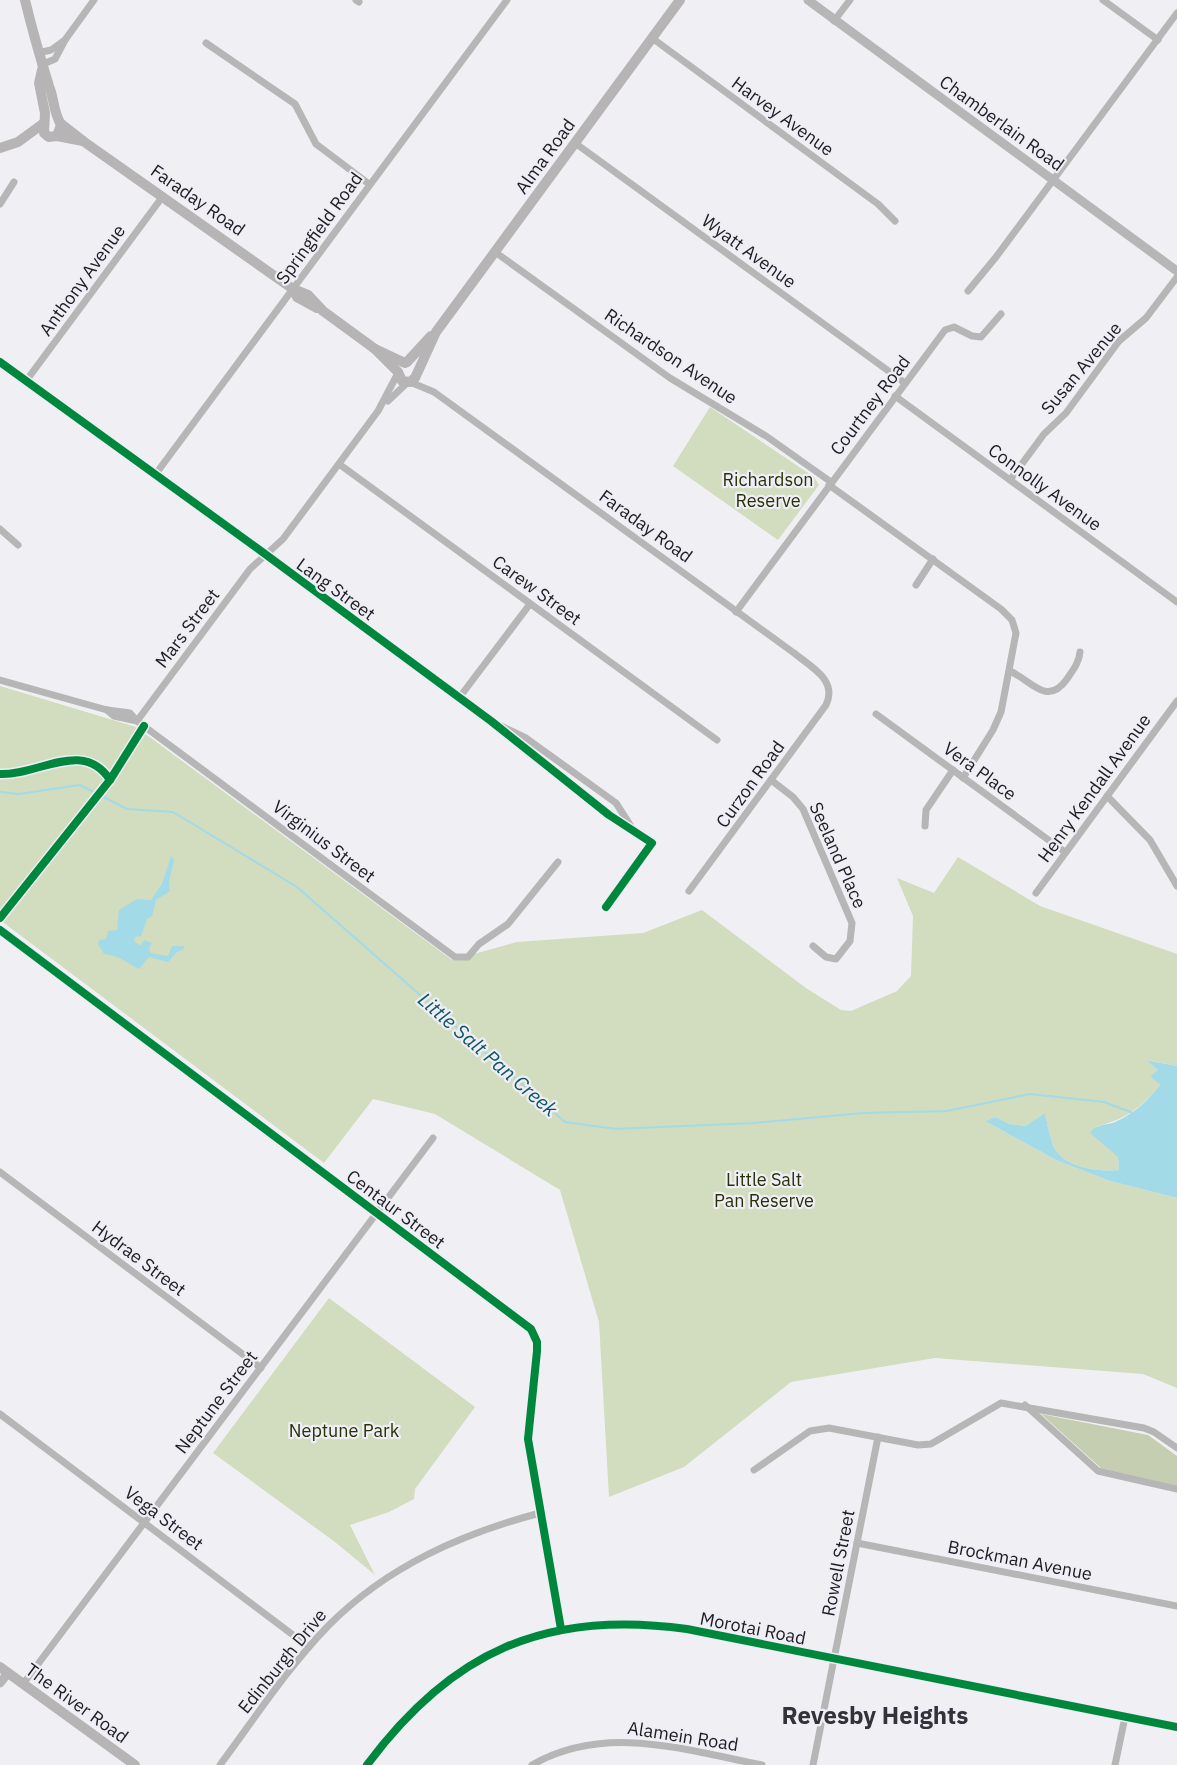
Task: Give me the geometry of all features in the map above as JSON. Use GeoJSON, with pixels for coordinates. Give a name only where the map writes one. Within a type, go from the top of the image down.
{"type":"FeatureCollection","features":[{"type":"Feature","properties":{"kind":"main road"},"geometry":{"type":"LineString","coordinates":[[25,0],[41,68],[50,86],[52,105],[62,128],[55,136],[44,132],[45,122],[39,83],[41,68]]}},
{"type":"Feature","properties":{"kind":"main road","name":"Alma Road"},"geometry":{"type":"LineString","coordinates":[[417,371],[436,332],[680,0]]}},
{"type":"Feature","properties":{"kind":"main road"},"geometry":{"type":"LineString","coordinates":[[0,148],[18,142],[51,118],[60,122]]}},
{"type":"Feature","properties":{"kind":"main road","name":"Faraday Road"},"geometry":{"type":"LineString","coordinates":[[60,122],[83,141],[293,289],[300,299],[323,311],[402,367]]}},
{"type":"Feature","properties":{"kind":"main road","name":"Faraday Road"},"geometry":{"type":"LineString","coordinates":[[18,142],[55,136],[83,141]]}},
{"type":"Feature","properties":{"kind":"main road","name":"Alma Road"},"geometry":{"type":"LineString","coordinates":[[402,367],[428,337],[436,332]]}},
{"type":"Feature","properties":{"kind":"main road"},"geometry":{"type":"LineString","coordinates":[[414,365],[417,371],[415,378],[409,382],[400,379],[402,367],[414,365]]}},
{"type":"Feature","properties":{"kind":"main road","name":"The River Road"},"geometry":{"type":"LineString","coordinates":[[4,1670],[135,1765]]}},
{"type":"Feature","properties":{"kind":"street"},"geometry":{"type":"LineString","coordinates":[[41,68],[53,61],[64,40],[94,0]]}},
{"type":"Feature","properties":{"kind":"street","name":"Springfield Road"},"geometry":{"type":"LineString","coordinates":[[155,475],[507,0]]}},
{"type":"Feature","properties":{"kind":"street","name":"Chamberlain Road"},"geometry":{"type":"LineString","coordinates":[[808,0],[1177,271]]}},
{"type":"Feature","properties":{"kind":"street"},"geometry":{"type":"LineString","coordinates":[[834,21],[850,0]]}},
{"type":"Feature","properties":{"kind":"street"},"geometry":{"type":"LineString","coordinates":[[1103,0],[1158,40]]}},
{"type":"Feature","properties":{"kind":"street"},"geometry":{"type":"LineString","coordinates":[[968,291],[1054,181],[1177,13]]}},
{"type":"Feature","properties":{"kind":"street","name":"Harvey Avenue"},"geometry":{"type":"LineString","coordinates":[[652,38],[878,204],[895,221]]}},
{"type":"Feature","properties":{"kind":"street"},"geometry":{"type":"LineString","coordinates":[[38,53],[51,50],[64,40]]}},
{"type":"Feature","properties":{"kind":"street"},"geometry":{"type":"LineString","coordinates":[[206,43],[295,104],[320,148],[369,184]]}},
{"type":"Feature","properties":{"kind":"street","name":"Wyatt Avenue"},"geometry":{"type":"LineString","coordinates":[[575,142],[905,383]]}},
{"type":"Feature","properties":{"kind":"street"},"geometry":{"type":"LineString","coordinates":[[0,204],[14,182]]}},
{"type":"Feature","properties":{"kind":"street","name":"Anthony Avenue"},"geometry":{"type":"LineString","coordinates":[[26,381],[163,196]]}},
{"type":"Feature","properties":{"kind":"street","name":"Richardson Avenue"},"geometry":{"type":"LineString","coordinates":[[495,252],[663,373],[766,436],[1012,620],[1016,633],[999,719],[963,777]]}},
{"type":"Feature","properties":{"kind":"street","name":"Susan Avenue"},"geometry":{"type":"LineString","coordinates":[[1010,480],[1048,429],[1066,413],[1119,341],[1146,318],[1177,277]]}},
{"type":"Feature","properties":{"kind":"street","name":"Courtney Road"},"geometry":{"type":"LineString","coordinates":[[736,612],[945,330],[954,327],[972,336],[981,336],[1001,314]]}},
{"type":"Feature","properties":{"kind":"street","name":"Lang Street"},"geometry":{"type":"LineString","coordinates":[[0,362],[491,721],[578,791],[652,843],[606,907]]}},
{"type":"Feature","properties":{"kind":"street","name":"Alma Road"},"geometry":{"type":"LineString","coordinates":[[266,556],[280,543],[378,411],[402,367]]}},
{"type":"Feature","properties":{"kind":"street","name":"Faraday Road"},"geometry":{"type":"LineString","coordinates":[[417,371],[434,392]]}},
{"type":"Feature","properties":{"kind":"street","name":"Alma Road"},"geometry":{"type":"LineString","coordinates":[[378,411],[409,382]]}},
{"type":"Feature","properties":{"kind":"street","name":"Faraday Road"},"geometry":{"type":"LineString","coordinates":[[409,382],[434,392],[822,675],[827,681],[830,693]]}},
{"type":"Feature","properties":{"kind":"street","name":"Connolly Avenue"},"geometry":{"type":"LineString","coordinates":[[895,396],[1177,602]]}},
{"type":"Feature","properties":{"kind":"street","name":"Carew Street"},"geometry":{"type":"LineString","coordinates":[[339,464],[717,740]]}},
{"type":"Feature","properties":{"kind":"street"},"geometry":{"type":"LineString","coordinates":[[0,529],[18,546]]}},
{"type":"Feature","properties":{"kind":"street","name":"Mars Street"},"geometry":{"type":"LineString","coordinates":[[137,721],[250,569],[266,556]]}},
{"type":"Feature","properties":{"kind":"street"},"geometry":{"type":"LineString","coordinates":[[916,585],[933,559]]}},
{"type":"Feature","properties":{"kind":"street"},"geometry":{"type":"LineString","coordinates":[[459,698],[530,604]]}},
{"type":"Feature","properties":{"kind":"street"},"geometry":{"type":"LineString","coordinates":[[1010,671],[1042,691],[1052,692],[1061,687],[1076,667],[1080,652]]}},
{"type":"Feature","properties":{"kind":"street","name":"Virginius Street"},"geometry":{"type":"LineString","coordinates":[[0,680],[106,710],[114,716],[137,721],[455,957],[468,957],[511,921],[558,862]]}},
{"type":"Feature","properties":{"kind":"street","name":"Curzon Road"},"geometry":{"type":"LineString","coordinates":[[689,891],[822,711],[830,693]]}},
{"type":"Feature","properties":{"kind":"street","name":"Henry Kendall Avenue"},"geometry":{"type":"LineString","coordinates":[[1036,893],[1177,701]]}},
{"type":"Feature","properties":{"kind":"street","name":"Vera Place"},"geometry":{"type":"LineString","coordinates":[[876,714],[1065,852]]}},
{"type":"Feature","properties":{"kind":"street","name":"Lang Street"},"geometry":{"type":"LineString","coordinates":[[491,721],[526,738],[616,803],[632,829]]}},
{"type":"Feature","properties":{"kind":"street"},"geometry":{"type":"LineString","coordinates":[[925,825],[926,810],[952,770]]}},
{"type":"Feature","properties":{"kind":"street","name":"Seeland Place"},"geometry":{"type":"LineString","coordinates":[[771,780],[793,797],[803,809],[852,923],[850,941],[836,959],[826,957],[813,946]]}},
{"type":"Feature","properties":{"kind":"street"},"geometry":{"type":"LineString","coordinates":[[1107,796],[1150,840],[1177,886]]}},
{"type":"Feature","properties":{"kind":"street","name":"Centaur Street"},"geometry":{"type":"LineString","coordinates":[[0,930],[525,1324],[534,1335],[537,1362],[527,1430],[561,1629]]}},
{"type":"Feature","properties":{"kind":"street","name":"Neptune Street"},"geometry":{"type":"LineString","coordinates":[[23,1684],[433,1138]]}},
{"type":"Feature","properties":{"kind":"street","name":"Hydrae Street"},"geometry":{"type":"LineString","coordinates":[[0,1172],[261,1368]]}},
{"type":"Feature","properties":{"kind":"street"},"geometry":{"type":"LineString","coordinates":[[754,1470],[816,1429],[829,1428],[918,1444],[931,1444],[994,1406],[1008,1403],[1150,1430],[1177,1448]]}},
{"type":"Feature","properties":{"kind":"street"},"geometry":{"type":"LineString","coordinates":[[1025,1405],[1098,1471],[1177,1489]]}},
{"type":"Feature","properties":{"kind":"street","name":"Vega Street"},"geometry":{"type":"LineString","coordinates":[[0,1414],[309,1647]]}},
{"type":"Feature","properties":{"kind":"street","name":"Rowell Street"},"geometry":{"type":"LineString","coordinates":[[813,1765],[878,1437]]}},
{"type":"Feature","properties":{"kind":"street","name":"Edinburgh Drive"},"geometry":{"type":"LineString","coordinates":[[220,1765],[309,1647],[354,1602],[423,1556],[483,1529],[540,1513]]}},
{"type":"Feature","properties":{"kind":"street","name":"Brockman Avenue"},"geometry":{"type":"LineString","coordinates":[[857,1543],[1177,1606]]}},
{"type":"Feature","properties":{"kind":"street","name":"Morotai Road"},"geometry":{"type":"LineString","coordinates":[[367,1765],[406,1716],[458,1672],[510,1645],[561,1629],[603,1624],[654,1625],[1177,1726]]}},
{"type":"Feature","properties":{"kind":"street"},"geometry":{"type":"LineString","coordinates":[[0,1683],[4,1670]]}},
{"type":"Feature","properties":{"kind":"street"},"geometry":{"type":"LineString","coordinates":[[1115,1765],[1125,1717]]}},
{"type":"Feature","properties":{"kind":"street","name":"Alamein Road"},"geometry":{"type":"LineString","coordinates":[[532,1765],[568,1749],[618,1741],[657,1744],[762,1765]]}},
{"type":"Feature","properties":{"kind":"green space","name":"Richardson Reserve"},"geometry":{"type":"Polygon","coordinates":[[[710,407],[814,477],[819,485],[778,540],[673,466],[710,407]]]}},
{"type":"Feature","properties":{"kind":"green space","name":"Little Salt Pan Reserve"},"geometry":{"type":"Polygon","coordinates":[[[0,686],[136,727],[452,960],[517,942],[643,933],[702,910],[806,988],[841,1010],[851,1011],[897,991],[911,976],[913,916],[897,878],[934,893],[958,857],[1040,906],[1177,954],[1177,1066],[1147,1060],[1158,1070],[1150,1076],[1160,1085],[1132,1112],[1097,1126],[1118,1157],[1119,1170],[1084,1167],[1067,1161],[1055,1149],[1045,1114],[1026,1126],[1009,1124],[996,1117],[985,1121],[1056,1160],[1110,1181],[1177,1198],[1177,1388],[1143,1374],[935,1358],[791,1382],[684,1467],[609,1497],[599,1322],[560,1190],[435,1114],[373,1099],[324,1163],[0,920],[0,686]]]}},
{"type":"Feature","properties":{"kind":"green space","name":"Neptune Park"},"geometry":{"type":"Polygon","coordinates":[[[329,1298],[475,1407],[415,1489],[414,1499],[389,1512],[350,1525],[375,1575],[335,1542],[213,1453],[329,1298]]]}},
{"type":"Feature","properties":{"kind":"green space"},"geometry":{"type":"Polygon","coordinates":[[[1041,1414],[1148,1435],[1177,1456],[1177,1486],[1101,1468],[1041,1414]]]}},
{"type":"Feature","properties":{"kind":"water"},"geometry":{"type":"Polygon","coordinates":[[[171,856],[174,860],[169,882],[170,891],[156,900],[152,916],[147,919],[141,936],[135,937],[134,941],[140,946],[144,940],[152,943],[149,947],[150,953],[168,956],[172,946],[184,946],[184,949],[177,952],[168,962],[149,957],[139,969],[119,958],[104,954],[98,944],[99,940],[106,939],[108,931],[117,930],[119,910],[137,899],[151,900],[162,884],[171,856]]]}},
{"type":"Feature","properties":{"kind":"water"},"geometry":{"type":"Polygon","coordinates":[[[1146,1060],[1177,1066],[1177,1198],[1110,1181],[1056,1160],[985,1121],[996,1117],[1009,1124],[1026,1126],[1045,1113],[1055,1149],[1067,1161],[1084,1167],[1119,1170],[1118,1157],[1090,1133],[1099,1126],[1115,1122],[1134,1111],[1160,1085],[1150,1076],[1158,1070],[1146,1060]]]}},
{"type":"Feature","properties":{"kind":"waterway","name":"Little Salt Pan Creek"},"geometry":{"type":"LineString","coordinates":[[0,792],[19,794],[80,785],[127,809],[173,812],[297,887],[565,1122],[616,1129],[753,1123],[863,1113],[947,1111],[1030,1094],[1104,1102],[1133,1113]]}},
{"type":"Feature","properties":{"kind":"cycle path"},"geometry":{"type":"LineString","coordinates":[[0,362],[491,721],[609,815],[652,843],[606,907]]}},
{"type":"Feature","properties":{"kind":"cycle path"},"geometry":{"type":"LineString","coordinates":[[0,918],[110,780],[144,726]]}},
{"type":"Feature","properties":{"kind":"cycle path"},"geometry":{"type":"LineString","coordinates":[[0,774],[15,773],[73,760],[87,762],[99,768],[110,780]]}},
{"type":"Feature","properties":{"kind":"cycle path"},"geometry":{"type":"LineString","coordinates":[[0,930],[531,1329],[537,1342],[537,1351],[528,1439],[561,1629]]}},
{"type":"Feature","properties":{"kind":"cycle path"},"geometry":{"type":"LineString","coordinates":[[367,1765],[399,1726],[432,1693],[468,1667],[505,1647],[545,1633],[589,1626],[636,1624],[687,1629],[1177,1727]]}},
{"type":"Feature","properties":{"kind":"district","name":"Revesby Heights"},"geometry":{"type":"Point","coordinates":[875,1715]}}]}
